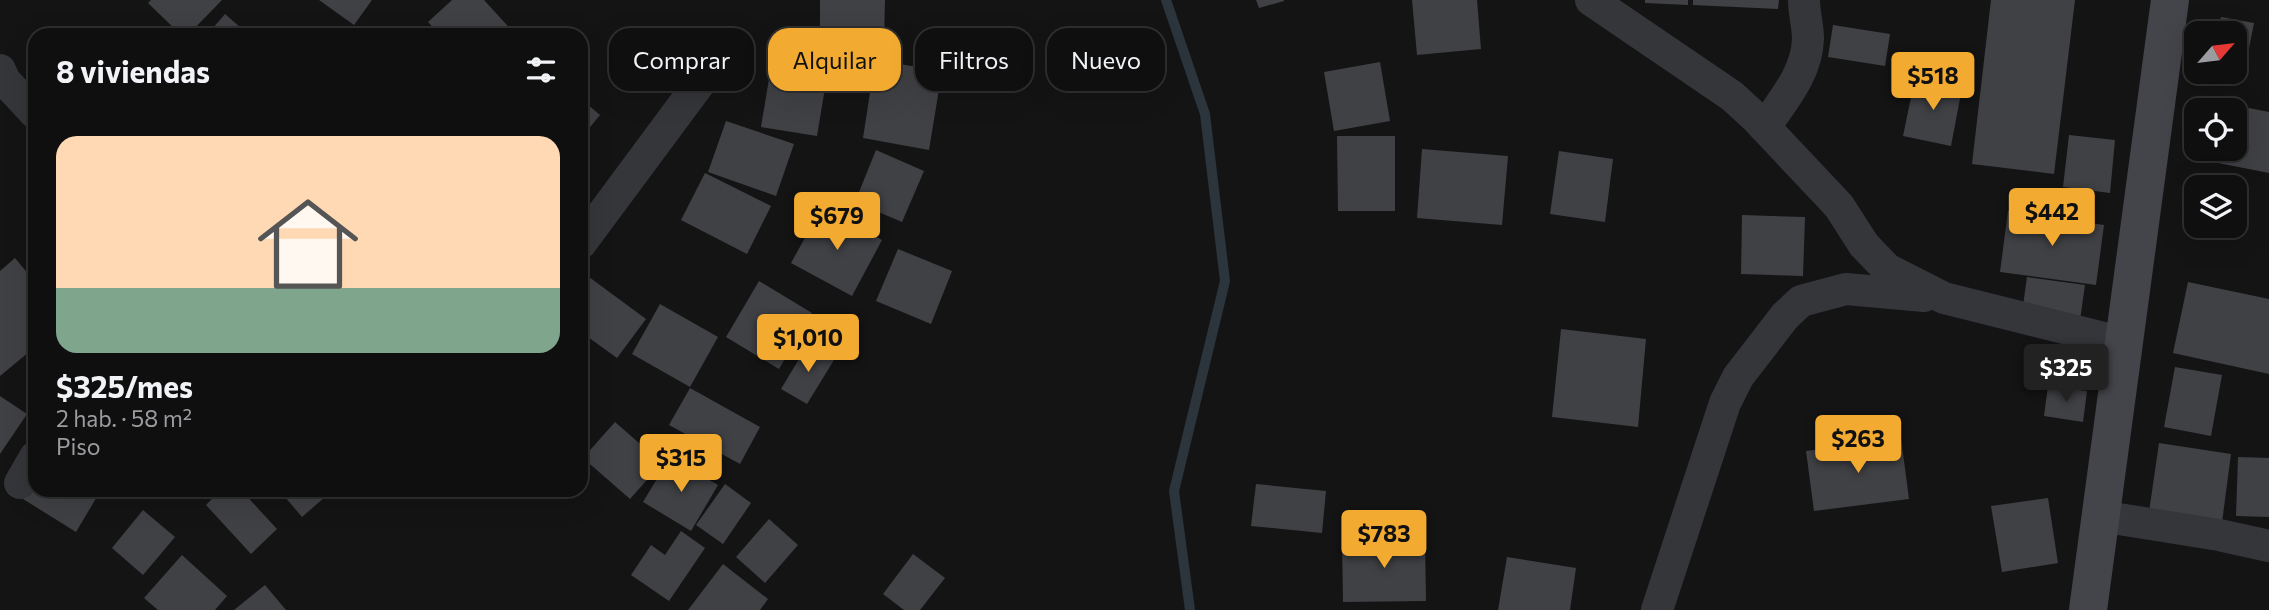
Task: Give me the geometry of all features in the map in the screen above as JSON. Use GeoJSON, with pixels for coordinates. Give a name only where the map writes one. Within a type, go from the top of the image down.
{"type":"FeatureCollection","features":[{"type":"Feature","properties":{"kind":"main road"},"geometry":{"type":"LineString","coordinates":[[2088,610],[2170,0]]}},
{"type":"Feature","properties":{"kind":"street"},"geometry":{"type":"LineString","coordinates":[[1591,0],[1731,96],[1839,206],[1864,245],[1887,270],[1944,298]]}},
{"type":"Feature","properties":{"kind":"street"},"geometry":{"type":"LineString","coordinates":[[1765,128],[1798,76],[1805,57],[1808,38],[1804,0]]}},
{"type":"Feature","properties":{"kind":"street"},"geometry":{"type":"LineString","coordinates":[[0,70],[5,81],[28,106]]}},
{"type":"Feature","properties":{"kind":"street"},"geometry":{"type":"LineString","coordinates":[[588,234],[694,91]]}},
{"type":"Feature","properties":{"kind":"street"},"geometry":{"type":"LineString","coordinates":[[1657,610],[1725,403],[1738,377],[1785,316],[1801,301],[1846,289],[1944,298],[2124,343]]}},
{"type":"Feature","properties":{"kind":"street"},"geometry":{"type":"LineString","coordinates":[[2101,516],[2269,546]]}},
{"type":"Feature","properties":{"kind":"building"},"geometry":{"type":"Polygon","coordinates":[[[151,0],[222,0],[195,28],[174,28],[148,3],[151,0]]]}},
{"type":"Feature","properties":{"kind":"building"},"geometry":{"type":"Polygon","coordinates":[[[319,0],[372,0],[354,25],[319,0]]]}},
{"type":"Feature","properties":{"kind":"building"},"geometry":{"type":"Polygon","coordinates":[[[452,0],[484,0],[510,28],[434,28],[428,22],[452,0]]]}},
{"type":"Feature","properties":{"kind":"building"},"geometry":{"type":"Polygon","coordinates":[[[820,0],[885,0],[884,28],[820,28],[820,0]]]}},
{"type":"Feature","properties":{"kind":"building"},"geometry":{"type":"Polygon","coordinates":[[[1256,0],[1284,0],[1284,1],[1259,8],[1256,0]]]}},
{"type":"Feature","properties":{"kind":"building"},"geometry":{"type":"Polygon","coordinates":[[[1412,0],[1477,0],[1481,49],[1417,55],[1412,0]]]}},
{"type":"Feature","properties":{"kind":"building"},"geometry":{"type":"Polygon","coordinates":[[[1645,0],[1688,0],[1688,5],[1645,3],[1645,0]]]}},
{"type":"Feature","properties":{"kind":"building"},"geometry":{"type":"Polygon","coordinates":[[[1693,0],[1779,0],[1778,9],[1693,5],[1693,0]]]}},
{"type":"Feature","properties":{"kind":"building"},"geometry":{"type":"Polygon","coordinates":[[[1991,0],[2075,0],[2054,174],[1972,164],[1991,0]]]}},
{"type":"Feature","properties":{"kind":"building"},"geometry":{"type":"Polygon","coordinates":[[[225,14],[241,28],[213,28],[225,14]]]}},
{"type":"Feature","properties":{"kind":"building"},"geometry":{"type":"Polygon","coordinates":[[[2221,17],[2243,21],[2220,21],[2221,17]]]}},
{"type":"Feature","properties":{"kind":"building"},"geometry":{"type":"Polygon","coordinates":[[[2247,22],[2254,23],[2247,58],[2247,22]]]}},
{"type":"Feature","properties":{"kind":"building"},"geometry":{"type":"Polygon","coordinates":[[[1833,25],[1890,34],[1885,66],[1828,57],[1833,25]]]}},
{"type":"Feature","properties":{"kind":"building"},"geometry":{"type":"Polygon","coordinates":[[[1380,62],[1390,121],[1334,131],[1324,72],[1380,62]]]}},
{"type":"Feature","properties":{"kind":"building"},"geometry":{"type":"Polygon","coordinates":[[[901,64],[915,67],[915,91],[939,91],[929,150],[863,138],[870,91],[901,91],[901,64]]]}},
{"type":"Feature","properties":{"kind":"building"},"geometry":{"type":"Polygon","coordinates":[[[1915,78],[1962,88],[1951,146],[1903,136],[1915,78]]]}},
{"type":"Feature","properties":{"kind":"building"},"geometry":{"type":"Polygon","coordinates":[[[768,85],[768,91],[824,91],[817,136],[761,127],[768,85]]]}},
{"type":"Feature","properties":{"kind":"building"},"geometry":{"type":"Polygon","coordinates":[[[588,105],[600,115],[588,130],[588,105]]]}},
{"type":"Feature","properties":{"kind":"building"},"geometry":{"type":"Polygon","coordinates":[[[2247,108],[2269,112],[2269,173],[2208,161],[2247,161],[2247,108]]]}},
{"type":"Feature","properties":{"kind":"building"},"geometry":{"type":"Polygon","coordinates":[[[726,121],[794,144],[776,196],[708,172],[726,121]]]}},
{"type":"Feature","properties":{"kind":"building"},"geometry":{"type":"Polygon","coordinates":[[[2069,135],[2115,140],[2110,193],[2063,187],[2069,135]]]}},
{"type":"Feature","properties":{"kind":"building"},"geometry":{"type":"Polygon","coordinates":[[[1337,136],[1395,136],[1395,211],[1338,211],[1337,136]]]}},
{"type":"Feature","properties":{"kind":"building"},"geometry":{"type":"Polygon","coordinates":[[[1422,149],[1508,156],[1502,225],[1417,218],[1422,149]]]}},
{"type":"Feature","properties":{"kind":"building"},"geometry":{"type":"Polygon","coordinates":[[[876,150],[924,171],[902,222],[855,202],[876,150]]]}},
{"type":"Feature","properties":{"kind":"building"},"geometry":{"type":"Polygon","coordinates":[[[1559,151],[1613,159],[1605,222],[1550,214],[1559,151]]]}},
{"type":"Feature","properties":{"kind":"building"},"geometry":{"type":"Polygon","coordinates":[[[705,173],[771,206],[747,254],[681,220],[705,173]]]}},
{"type":"Feature","properties":{"kind":"building"},"geometry":{"type":"Polygon","coordinates":[[[822,207],[882,240],[852,296],[791,263],[822,207]]]}},
{"type":"Feature","properties":{"kind":"building"},"geometry":{"type":"Polygon","coordinates":[[[2008,211],[2104,225],[2096,285],[2000,272],[2008,211]]]}},
{"type":"Feature","properties":{"kind":"building"},"geometry":{"type":"Polygon","coordinates":[[[1742,215],[1805,217],[1803,276],[1741,274],[1742,215]]]}},
{"type":"Feature","properties":{"kind":"building"},"geometry":{"type":"Polygon","coordinates":[[[898,249],[952,271],[931,324],[876,301],[898,249]]]}},
{"type":"Feature","properties":{"kind":"building"},"geometry":{"type":"Polygon","coordinates":[[[15,258],[28,274],[28,353],[0,376],[0,271],[15,258]]]}},
{"type":"Feature","properties":{"kind":"building"},"geometry":{"type":"Polygon","coordinates":[[[2027,277],[2085,285],[2080,320],[2022,313],[2027,277]]]}},
{"type":"Feature","properties":{"kind":"building"},"geometry":{"type":"Polygon","coordinates":[[[588,278],[646,319],[617,358],[588,337],[588,278]]]}},
{"type":"Feature","properties":{"kind":"building"},"geometry":{"type":"Polygon","coordinates":[[[759,281],[812,313],[779,369],[726,337],[759,281]]]}},
{"type":"Feature","properties":{"kind":"building"},"geometry":{"type":"Polygon","coordinates":[[[2188,282],[2269,299],[2269,374],[2173,353],[2188,282]]]}},
{"type":"Feature","properties":{"kind":"building"},"geometry":{"type":"Polygon","coordinates":[[[660,304],[718,337],[690,387],[632,354],[660,304]]]}},
{"type":"Feature","properties":{"kind":"building"},"geometry":{"type":"Polygon","coordinates":[[[1561,329],[1646,339],[1638,427],[1552,417],[1561,329]]]}},
{"type":"Feature","properties":{"kind":"building"},"geometry":{"type":"Polygon","coordinates":[[[808,344],[834,360],[807,404],[781,389],[808,344]]]}},
{"type":"Feature","properties":{"kind":"building"},"geometry":{"type":"Polygon","coordinates":[[[2175,367],[2222,375],[2211,436],[2164,427],[2175,367]]]}},
{"type":"Feature","properties":{"kind":"building"},"geometry":{"type":"Polygon","coordinates":[[[2048,386],[2087,391],[2083,422],[2044,416],[2048,386]]]}},
{"type":"Feature","properties":{"kind":"building"},"geometry":{"type":"Polygon","coordinates":[[[690,388],[760,427],[740,464],[669,425],[690,388]]]}},
{"type":"Feature","properties":{"kind":"building"},"geometry":{"type":"Polygon","coordinates":[[[0,396],[27,414],[0,454],[0,396]]]}},
{"type":"Feature","properties":{"kind":"building"},"geometry":{"type":"Polygon","coordinates":[[[615,422],[662,463],[630,499],[588,462],[588,452],[615,422]]]}},
{"type":"Feature","properties":{"kind":"building"},"geometry":{"type":"Polygon","coordinates":[[[1901,438],[1909,499],[1814,511],[1806,451],[1901,438]]]}},
{"type":"Feature","properties":{"kind":"building"},"geometry":{"type":"Polygon","coordinates":[[[2159,443],[2231,454],[2221,530],[2148,519],[2159,443]]]}},
{"type":"Feature","properties":{"kind":"building"},"geometry":{"type":"Polygon","coordinates":[[[670,457],[718,485],[691,531],[643,502],[670,457]]]}},
{"type":"Feature","properties":{"kind":"building"},"geometry":{"type":"Polygon","coordinates":[[[2238,457],[2269,458],[2269,517],[2236,516],[2238,457]]]}},
{"type":"Feature","properties":{"kind":"building"},"geometry":{"type":"Polygon","coordinates":[[[725,484],[751,503],[723,544],[696,525],[725,484]]]}},
{"type":"Feature","properties":{"kind":"building"},"geometry":{"type":"Polygon","coordinates":[[[1256,484],[1326,491],[1322,533],[1251,526],[1256,484]]]}},
{"type":"Feature","properties":{"kind":"building"},"geometry":{"type":"Polygon","coordinates":[[[28,491],[28,497],[97,497],[76,532],[23,499],[28,491]]]}},
{"type":"Feature","properties":{"kind":"building"},"geometry":{"type":"Polygon","coordinates":[[[214,497],[247,497],[277,529],[251,554],[206,505],[214,497]]]}},
{"type":"Feature","properties":{"kind":"building"},"geometry":{"type":"Polygon","coordinates":[[[285,497],[325,497],[302,517],[285,497]]]}},
{"type":"Feature","properties":{"kind":"building"},"geometry":{"type":"Polygon","coordinates":[[[2048,498],[2058,563],[2002,572],[1991,506],[2048,498]]]}},
{"type":"Feature","properties":{"kind":"building"},"geometry":{"type":"Polygon","coordinates":[[[143,510],[175,537],[143,575],[112,548],[143,510]]]}},
{"type":"Feature","properties":{"kind":"building"},"geometry":{"type":"Polygon","coordinates":[[[769,519],[798,545],[765,583],[736,557],[769,519]]]}},
{"type":"Feature","properties":{"kind":"building"},"geometry":{"type":"Polygon","coordinates":[[[681,531],[705,548],[669,601],[631,575],[651,545],[665,555],[681,531]]]}},
{"type":"Feature","properties":{"kind":"building"},"geometry":{"type":"Polygon","coordinates":[[[1425,539],[1426,601],[1343,602],[1342,540],[1425,539]]]}},
{"type":"Feature","properties":{"kind":"building"},"geometry":{"type":"Polygon","coordinates":[[[913,554],[945,578],[920,610],[904,610],[883,594],[913,554]]]}},
{"type":"Feature","properties":{"kind":"building"},"geometry":{"type":"Polygon","coordinates":[[[182,555],[227,596],[215,610],[158,610],[144,598],[182,555]]]}},
{"type":"Feature","properties":{"kind":"building"},"geometry":{"type":"Polygon","coordinates":[[[1507,557],[1576,568],[1570,610],[1498,610],[1507,557]]]}},
{"type":"Feature","properties":{"kind":"building"},"geometry":{"type":"Polygon","coordinates":[[[723,564],[768,599],[760,610],[688,610],[723,564]]]}},
{"type":"Feature","properties":{"kind":"building"},"geometry":{"type":"Polygon","coordinates":[[[265,585],[286,610],[234,610],[265,585]]]}},
{"type":"Feature","properties":{"kind":"waterway"},"geometry":{"type":"LineString","coordinates":[[1166,0],[1205,114],[1225,281],[1174,491],[1190,610]]}}]}
